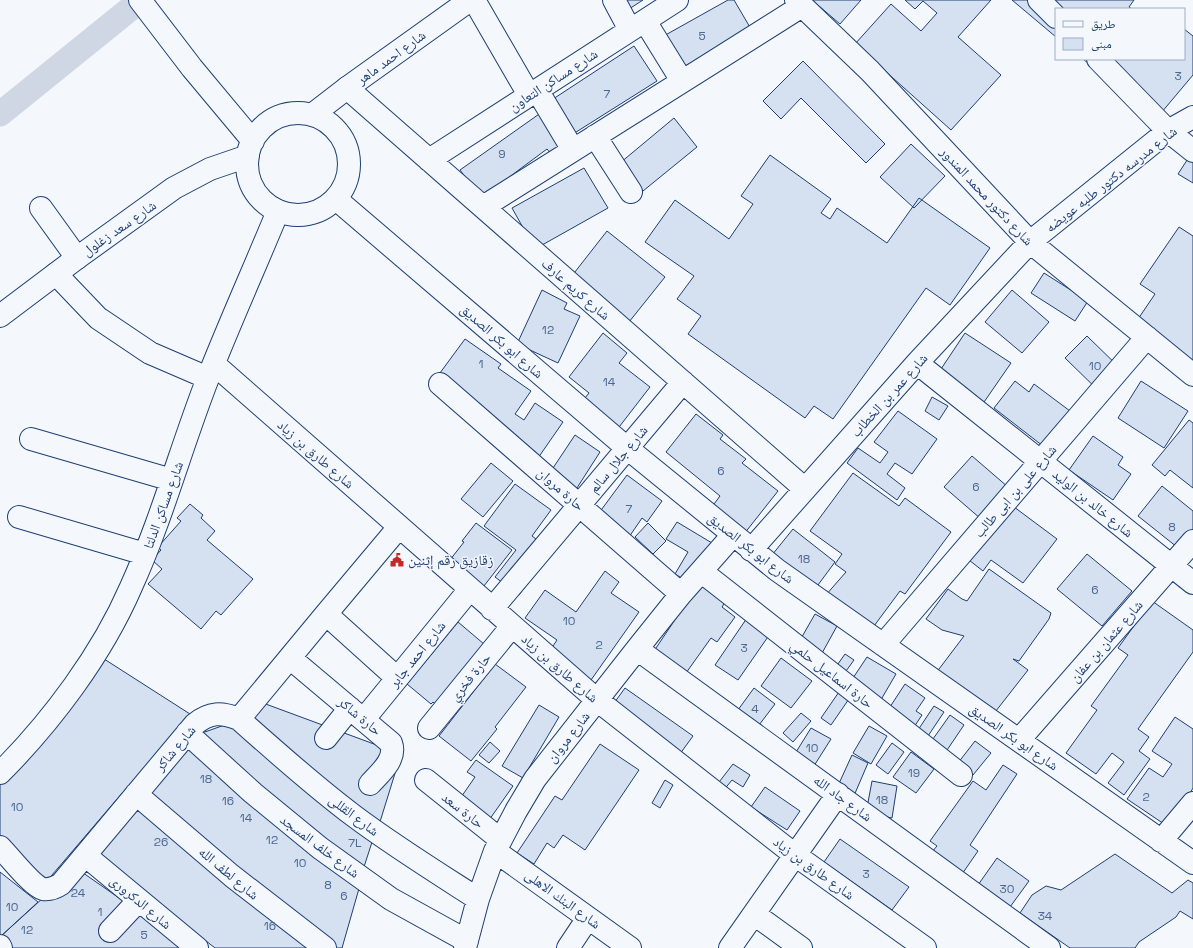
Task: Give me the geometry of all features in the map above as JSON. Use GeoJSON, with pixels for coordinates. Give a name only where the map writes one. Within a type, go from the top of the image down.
{"type":"FeatureCollection","features":[{"type":"Feature","properties":{"kind":"street"},"geometry":{"type":"LineString","coordinates":[[140,0],[250,148]]}},
{"type":"Feature","properties":{"kind":"street","name":"شارع احمد ماهر"},"geometry":{"type":"LineString","coordinates":[[312,115],[347,88],[470,0]]}},
{"type":"Feature","properties":{"kind":"street"},"geometry":{"type":"LineString","coordinates":[[474,0],[533,93],[573,150]]}},
{"type":"Feature","properties":{"kind":"street"},"geometry":{"type":"LineString","coordinates":[[614,0],[637,25],[682,81]]}},
{"type":"Feature","properties":{"kind":"street","name":"شارع مساكن التعاون"},"geometry":{"type":"LineString","coordinates":[[429,160],[677,0]]}},
{"type":"Feature","properties":{"kind":"street"},"geometry":{"type":"LineString","coordinates":[[1039,0],[1055,16]]}},
{"type":"Feature","properties":{"kind":"street"},"geometry":{"type":"LineString","coordinates":[[483,207],[682,81],[799,3]]}},
{"type":"Feature","properties":{"kind":"street","name":"شارع دكتور محمد المندور"},"geometry":{"type":"LineString","coordinates":[[799,3],[870,71],[1030,242],[1193,375]]}},
{"type":"Feature","properties":{"kind":"street"},"geometry":{"type":"LineString","coordinates":[[1099,60],[1168,130],[1193,151]]}},
{"type":"Feature","properties":{"kind":"street","name":"شارع كريم عارف"},"geometry":{"type":"LineString","coordinates":[[347,88],[805,489]]}},
{"type":"Feature","properties":{"kind":"street"},"geometry":{"type":"LineString","coordinates":[[294,114],[312,115],[327,123],[340,135],[347,150],[349,168],[345,185],[336,199],[324,209],[309,214],[293,215],[278,211],[264,202],[253,189],[247,172],[250,148],[263,127],[278,118],[294,114]]}},
{"type":"Feature","properties":{"kind":"street","name":"شارع مدرسه دكتور طلبه عويضه"},"geometry":{"type":"LineString","coordinates":[[1030,242],[1168,130],[1193,117]]}},
{"type":"Feature","properties":{"kind":"street"},"geometry":{"type":"LineString","coordinates":[[595,136],[631,192]]}},
{"type":"Feature","properties":{"kind":"street","name":"شارع سعد زغلول"},"geometry":{"type":"LineString","coordinates":[[0,316],[174,188],[250,148]]}},
{"type":"Feature","properties":{"kind":"street","name":"شارع ابو بكر الصديق"},"geometry":{"type":"LineString","coordinates":[[336,199],[627,448],[751,550],[813,596],[1193,863]]}},
{"type":"Feature","properties":{"kind":"street"},"geometry":{"type":"LineString","coordinates":[[41,208],[77,258]]}},
{"type":"Feature","properties":{"kind":"street","name":"شارع مساكن الدلتا"},"geometry":{"type":"LineString","coordinates":[[0,772],[41,728],[75,684],[109,630],[131,588],[145,554],[211,371],[278,211]]}},
{"type":"Feature","properties":{"kind":"street","name":"شارع عمر بن الخطاب"},"geometry":{"type":"LineString","coordinates":[[751,550],[917,363],[1030,242]]}},
{"type":"Feature","properties":{"kind":"street","name":"شارع طارق بن زياد"},"geometry":{"type":"LineString","coordinates":[[56,274],[98,318],[143,349],[150,353],[211,371],[399,527],[597,700],[795,855],[900,941],[925,948]]}},
{"type":"Feature","properties":{"kind":"street","name":"شارع على بن ابى طالب"},"geometry":{"type":"LineString","coordinates":[[884,645],[1147,337]]}},
{"type":"Feature","properties":{"kind":"street","name":"شارع خالد بن الوليد"},"geometry":{"type":"LineString","coordinates":[[917,363],[1193,583]]}},
{"type":"Feature","properties":{"kind":"street","name":"شارع جلال سالم"},"geometry":{"type":"LineString","coordinates":[[492,609],[683,382]]}},
{"type":"Feature","properties":{"kind":"street","name":"حارة مروان"},"geometry":{"type":"LineString","coordinates":[[440,384],[681,594]]}},
{"type":"Feature","properties":{"kind":"street"},"geometry":{"type":"LineString","coordinates":[[31,439],[172,480]]}},
{"type":"Feature","properties":{"kind":"street"},"geometry":{"type":"LineString","coordinates":[[19,517],[145,554]]}},
{"type":"Feature","properties":{"kind":"street"},"geometry":{"type":"LineString","coordinates":[[239,719],[399,527]]}},
{"type":"Feature","properties":{"kind":"street","name":"شارع مروان"},"geometry":{"type":"LineString","coordinates":[[466,945],[478,899],[498,845],[535,779],[681,594],[702,572],[733,535]]}},
{"type":"Feature","properties":{"kind":"street","name":"شارع عثمان بن عفان"},"geometry":{"type":"LineString","coordinates":[[1019,740],[1193,541]]}},
{"type":"Feature","properties":{"kind":"street","name":"حارة اسماعيل حلمي"},"geometry":{"type":"LineString","coordinates":[[702,572],[961,775]]}},
{"type":"Feature","properties":{"kind":"street","name":"شارع احمد جابر"},"geometry":{"type":"LineString","coordinates":[[326,738],[397,678],[470,589]]}},
{"type":"Feature","properties":{"kind":"street"},"geometry":{"type":"LineString","coordinates":[[326,614],[397,678]]}},
{"type":"Feature","properties":{"kind":"street","name":"حارة فخري"},"geometry":{"type":"LineString","coordinates":[[429,728],[512,626]]}},
{"type":"Feature","properties":{"kind":"street","name":"شارع جاد الله"},"geometry":{"type":"LineString","coordinates":[[637,649],[1049,948]]}},
{"type":"Feature","properties":{"kind":"street","name":"حارة شاكر"},"geometry":{"type":"LineString","coordinates":[[290,658],[391,743],[393,748],[391,759],[370,784]]}},
{"type":"Feature","properties":{"kind":"street","name":"شارع شاكر"},"geometry":{"type":"LineString","coordinates":[[0,847],[36,886],[49,890],[55,888],[61,884],[86,856],[195,724],[208,716],[216,714],[224,714],[239,719]]}},
{"type":"Feature","properties":{"kind":"street","name":"شارع القللى"},"geometry":{"type":"LineString","coordinates":[[239,719],[295,769],[354,816],[415,859],[478,899]]}},
{"type":"Feature","properties":{"kind":"street","name":"شارع خلف المسجد"},"geometry":{"type":"LineString","coordinates":[[187,734],[253,793],[320,848],[392,899],[466,945]]}},
{"type":"Feature","properties":{"kind":"street","name":"حارة سعد"},"geometry":{"type":"LineString","coordinates":[[426,780],[498,845]]}},
{"type":"Feature","properties":{"kind":"street","name":"شارع لطف الله"},"geometry":{"type":"LineString","coordinates":[[136,794],[232,876],[325,948]]}},
{"type":"Feature","properties":{"kind":"street"},"geometry":{"type":"LineString","coordinates":[[736,946],[754,914],[838,794]]}},
{"type":"Feature","properties":{"kind":"street"},"geometry":{"type":"LineString","coordinates":[[1162,841],[1193,803]]}},
{"type":"Feature","properties":{"kind":"street","name":"شارع البنك الاهلى"},"geometry":{"type":"LineString","coordinates":[[498,845],[588,918],[630,948]]}},
{"type":"Feature","properties":{"kind":"street","name":"شارع الدكرورى"},"geometry":{"type":"LineString","coordinates":[[86,856],[197,948]]}},
{"type":"Feature","properties":{"kind":"street"},"geometry":{"type":"LineString","coordinates":[[110,931],[139,900]]}},
{"type":"Feature","properties":{"kind":"street"},"geometry":{"type":"LineString","coordinates":[[754,914],[801,948]]}},
{"type":"Feature","properties":{"kind":"street"},"geometry":{"type":"LineString","coordinates":[[568,948],[588,918]]}},
{"type":"Feature","properties":{"kind":"building"},"geometry":{"type":"Polygon","coordinates":[[[624,0],[643,0],[629,9],[624,0]]]}},
{"type":"Feature","properties":{"kind":"building"},"geometry":{"type":"Polygon","coordinates":[[[728,0],[734,0],[751,29],[671,74],[653,42],[728,0]]]}},
{"type":"Feature","properties":{"kind":"building"},"geometry":{"type":"Polygon","coordinates":[[[812,0],[861,0],[840,24],[812,0]]]}},
{"type":"Feature","properties":{"kind":"building"},"geometry":{"type":"Polygon","coordinates":[[[905,0],[991,0],[958,37],[1001,75],[951,130],[855,44],[891,4],[921,31],[937,13],[923,1],[915,9],[905,0]]]}},
{"type":"Feature","properties":{"kind":"building"},"geometry":{"type":"Polygon","coordinates":[[[1012,0],[1134,0],[1129,7],[1130,8],[1055,8],[1055,36],[1012,0]]]}},
{"type":"Feature","properties":{"kind":"building"},"geometry":{"type":"Polygon","coordinates":[[[1185,30],[1193,36],[1193,75],[1156,119],[1084,60],[1185,60],[1185,30]]]}},
{"type":"Feature","properties":{"kind":"building"},"geometry":{"type":"Polygon","coordinates":[[[634,46],[657,81],[573,134],[550,101],[634,46]]]}},
{"type":"Feature","properties":{"kind":"building"},"geometry":{"type":"Polygon","coordinates":[[[803,61],[885,144],[866,163],[801,98],[781,119],[763,101],[803,61]]]}},
{"type":"Feature","properties":{"kind":"building"},"geometry":{"type":"Polygon","coordinates":[[[542,112],[563,146],[551,154],[547,149],[481,198],[460,170],[542,112]]]}},
{"type":"Feature","properties":{"kind":"building"},"geometry":{"type":"Polygon","coordinates":[[[674,118],[697,147],[643,191],[620,163],[674,118]]]}},
{"type":"Feature","properties":{"kind":"building"},"geometry":{"type":"Polygon","coordinates":[[[911,144],[945,176],[914,208],[880,177],[911,144]]]}},
{"type":"Feature","properties":{"kind":"building"},"geometry":{"type":"Polygon","coordinates":[[[1193,151],[1193,183],[1178,174],[1193,151]]]}},
{"type":"Feature","properties":{"kind":"building"},"geometry":{"type":"Polygon","coordinates":[[[770,155],[831,199],[821,213],[830,219],[837,208],[887,243],[919,198],[990,248],[950,305],[926,288],[833,419],[814,406],[805,418],[688,334],[701,316],[677,299],[694,276],[645,242],[675,200],[729,239],[753,204],[741,196],[770,155]]]}},
{"type":"Feature","properties":{"kind":"building"},"geometry":{"type":"Polygon","coordinates":[[[584,168],[608,208],[535,249],[512,208],[584,168]]]}},
{"type":"Feature","properties":{"kind":"building"},"geometry":{"type":"Polygon","coordinates":[[[1179,227],[1193,236],[1193,365],[1136,322],[1155,294],[1140,284],[1179,227]]]}},
{"type":"Feature","properties":{"kind":"building"},"geometry":{"type":"Polygon","coordinates":[[[607,231],[665,277],[629,322],[571,277],[607,231]]]}},
{"type":"Feature","properties":{"kind":"building"},"geometry":{"type":"Polygon","coordinates":[[[1044,273],[1088,301],[1075,321],[1031,293],[1044,273]]]}},
{"type":"Feature","properties":{"kind":"building"},"geometry":{"type":"Polygon","coordinates":[[[542,290],[567,303],[564,309],[580,316],[558,363],[517,344],[542,290]]]}},
{"type":"Feature","properties":{"kind":"building"},"geometry":{"type":"Polygon","coordinates":[[[1012,290],[1049,322],[1022,353],[985,322],[1012,290]]]}},
{"type":"Feature","properties":{"kind":"building"},"geometry":{"type":"Polygon","coordinates":[[[603,333],[627,353],[619,363],[650,387],[616,431],[581,403],[589,393],[569,377],[603,333]]]}},
{"type":"Feature","properties":{"kind":"building"},"geometry":{"type":"Polygon","coordinates":[[[965,333],[1011,363],[982,405],[937,375],[965,333]]]}},
{"type":"Feature","properties":{"kind":"building"},"geometry":{"type":"Polygon","coordinates":[[[1087,336],[1125,373],[1103,395],[1065,358],[1087,336]]]}},
{"type":"Feature","properties":{"kind":"building"},"geometry":{"type":"Polygon","coordinates":[[[465,339],[501,364],[498,368],[531,391],[515,414],[524,420],[535,403],[563,422],[538,458],[437,377],[465,339]]]}},
{"type":"Feature","properties":{"kind":"building"},"geometry":{"type":"Polygon","coordinates":[[[1015,381],[1029,392],[1034,384],[1070,411],[1043,446],[994,408],[1015,381]]]}},
{"type":"Feature","properties":{"kind":"building"},"geometry":{"type":"Polygon","coordinates":[[[1141,381],[1188,411],[1164,448],[1118,418],[1141,381]]]}},
{"type":"Feature","properties":{"kind":"building"},"geometry":{"type":"Polygon","coordinates":[[[932,397],[948,406],[939,420],[925,411],[932,397]]]}},
{"type":"Feature","properties":{"kind":"building"},"geometry":{"type":"Polygon","coordinates":[[[898,411],[937,439],[912,474],[895,463],[887,474],[905,488],[897,500],[847,463],[858,448],[880,463],[888,452],[874,442],[898,411]]]}},
{"type":"Feature","properties":{"kind":"building"},"geometry":{"type":"Polygon","coordinates":[[[696,414],[723,435],[720,439],[746,459],[742,463],[778,491],[744,534],[711,508],[720,496],[666,452],[696,414]]]}},
{"type":"Feature","properties":{"kind":"building"},"geometry":{"type":"Polygon","coordinates":[[[1189,420],[1193,423],[1193,488],[1170,470],[1165,476],[1152,465],[1189,420]]]}},
{"type":"Feature","properties":{"kind":"building"},"geometry":{"type":"Polygon","coordinates":[[[575,435],[600,452],[575,491],[549,474],[575,435]]]}},
{"type":"Feature","properties":{"kind":"building"},"geometry":{"type":"Polygon","coordinates":[[[1093,436],[1123,457],[1118,465],[1131,474],[1113,500],[1069,470],[1093,436]]]}},
{"type":"Feature","properties":{"kind":"building"},"geometry":{"type":"Polygon","coordinates":[[[972,456],[1008,487],[981,519],[944,487],[972,456]]]}},
{"type":"Feature","properties":{"kind":"building"},"geometry":{"type":"Polygon","coordinates":[[[491,463],[513,481],[483,517],[461,499],[491,463]]]}},
{"type":"Feature","properties":{"kind":"building"},"geometry":{"type":"Polygon","coordinates":[[[853,473],[899,506],[905,498],[951,532],[905,594],[900,591],[874,626],[825,596],[846,572],[835,564],[842,554],[810,531],[853,473]]]}},
{"type":"Feature","properties":{"kind":"building"},"geometry":{"type":"Polygon","coordinates":[[[627,475],[662,501],[647,522],[642,518],[627,540],[596,517],[627,475]]]}},
{"type":"Feature","properties":{"kind":"building"},"geometry":{"type":"Polygon","coordinates":[[[515,484],[551,510],[532,536],[552,551],[519,595],[495,577],[516,550],[484,526],[515,484]]]}},
{"type":"Feature","properties":{"kind":"building"},"geometry":{"type":"Polygon","coordinates":[[[1162,486],[1193,511],[1193,538],[1182,551],[1138,516],[1162,486]]]}},
{"type":"Feature","properties":{"kind":"building"},"geometry":{"type":"Polygon","coordinates":[[[1002,498],[1057,539],[1023,583],[991,560],[983,571],[960,553],[1002,498]]]}},
{"type":"Feature","properties":{"kind":"building"},"geometry":{"type":"Polygon","coordinates":[[[190,504],[203,515],[201,518],[215,531],[207,540],[253,579],[221,615],[216,611],[201,629],[148,584],[162,569],[152,560],[161,550],[158,547],[181,521],[177,518],[190,504]]]}},
{"type":"Feature","properties":{"kind":"building"},"geometry":{"type":"Polygon","coordinates":[[[677,522],[712,543],[688,582],[675,574],[688,552],[666,539],[677,522]]]}},
{"type":"Feature","properties":{"kind":"building"},"geometry":{"type":"Polygon","coordinates":[[[476,523],[512,550],[480,591],[446,565],[464,542],[462,541],[476,523]]]}},
{"type":"Feature","properties":{"kind":"building"},"geometry":{"type":"Polygon","coordinates":[[[648,523],[666,541],[653,554],[635,537],[648,523]]]}},
{"type":"Feature","properties":{"kind":"building"},"geometry":{"type":"Polygon","coordinates":[[[793,529],[835,562],[815,589],[772,555],[793,529]]]}},
{"type":"Feature","properties":{"kind":"building"},"geometry":{"type":"Polygon","coordinates":[[[1087,554],[1132,591],[1102,626],[1057,589],[1087,554]]]}},
{"type":"Feature","properties":{"kind":"building"},"geometry":{"type":"Polygon","coordinates":[[[989,569],[1051,613],[1049,619],[1019,661],[1013,659],[1028,670],[992,716],[936,673],[964,636],[942,630],[926,619],[948,589],[967,601],[989,569]]]}},
{"type":"Feature","properties":{"kind":"building"},"geometry":{"type":"Polygon","coordinates":[[[605,571],[619,582],[611,593],[639,612],[591,680],[549,652],[557,640],[525,618],[545,590],[576,612],[605,571]]]}},
{"type":"Feature","properties":{"kind":"building"},"geometry":{"type":"Polygon","coordinates":[[[703,578],[727,599],[722,607],[735,617],[717,642],[711,638],[686,673],[654,651],[703,578]]]}},
{"type":"Feature","properties":{"kind":"building"},"geometry":{"type":"Polygon","coordinates":[[[1152,601],[1193,630],[1193,652],[1138,729],[1149,737],[1139,751],[1150,759],[1124,795],[1108,783],[1124,762],[1112,753],[1096,774],[1066,753],[1097,710],[1091,706],[1128,655],[1118,648],[1152,601]]]}},
{"type":"Feature","properties":{"kind":"building"},"geometry":{"type":"Polygon","coordinates":[[[815,614],[837,626],[821,655],[799,642],[815,614]]]}},
{"type":"Feature","properties":{"kind":"building"},"geometry":{"type":"Polygon","coordinates":[[[749,615],[772,631],[738,680],[715,665],[749,615]]]}},
{"type":"Feature","properties":{"kind":"building"},"geometry":{"type":"Polygon","coordinates":[[[458,622],[491,650],[442,710],[433,702],[431,704],[407,684],[458,622]]]}},
{"type":"Feature","properties":{"kind":"building"},"geometry":{"type":"Polygon","coordinates":[[[845,654],[854,660],[841,678],[833,671],[845,654]]]}},
{"type":"Feature","properties":{"kind":"building"},"geometry":{"type":"Polygon","coordinates":[[[101,657],[190,714],[46,882],[0,835],[0,776],[101,657]]]}},
{"type":"Feature","properties":{"kind":"building"},"geometry":{"type":"Polygon","coordinates":[[[867,657],[896,674],[879,703],[862,693],[865,686],[853,678],[867,657]]]}},
{"type":"Feature","properties":{"kind":"building"},"geometry":{"type":"Polygon","coordinates":[[[781,658],[812,681],[791,708],[761,686],[781,658]]]}},
{"type":"Feature","properties":{"kind":"building"},"geometry":{"type":"Polygon","coordinates":[[[495,664],[526,687],[495,727],[497,729],[471,761],[439,736],[495,664]]]}},
{"type":"Feature","properties":{"kind":"building"},"geometry":{"type":"Polygon","coordinates":[[[905,684],[925,698],[916,711],[922,715],[912,730],[886,713],[905,684]]]}},
{"type":"Feature","properties":{"kind":"building"},"geometry":{"type":"Polygon","coordinates":[[[625,688],[693,736],[677,758],[609,710],[625,688]]]}},
{"type":"Feature","properties":{"kind":"building"},"geometry":{"type":"Polygon","coordinates":[[[754,688],[775,704],[756,729],[735,714],[754,688]]]}},
{"type":"Feature","properties":{"kind":"building"},"geometry":{"type":"Polygon","coordinates":[[[841,689],[851,696],[831,725],[821,718],[841,689]]]}},
{"type":"Feature","properties":{"kind":"building"},"geometry":{"type":"Polygon","coordinates":[[[263,703],[401,754],[379,825],[250,718],[263,703]]]}},
{"type":"Feature","properties":{"kind":"building"},"geometry":{"type":"Polygon","coordinates":[[[539,705],[559,717],[523,778],[502,766],[539,705]]]}},
{"type":"Feature","properties":{"kind":"building"},"geometry":{"type":"Polygon","coordinates":[[[934,706],[944,712],[926,739],[916,733],[934,706]]]}},
{"type":"Feature","properties":{"kind":"building"},"geometry":{"type":"Polygon","coordinates":[[[801,713],[811,721],[793,742],[783,733],[801,713]]]}},
{"type":"Feature","properties":{"kind":"building"},"geometry":{"type":"Polygon","coordinates":[[[950,715],[964,725],[943,756],[928,746],[950,715]]]}},
{"type":"Feature","properties":{"kind":"building"},"geometry":{"type":"Polygon","coordinates":[[[1175,717],[1193,729],[1193,788],[1170,828],[1127,799],[1149,768],[1163,777],[1172,764],[1152,751],[1175,717]]]}},
{"type":"Feature","properties":{"kind":"building"},"geometry":{"type":"Polygon","coordinates":[[[230,723],[373,839],[363,870],[191,737],[230,723]]]}},
{"type":"Feature","properties":{"kind":"building"},"geometry":{"type":"Polygon","coordinates":[[[869,726],[887,736],[871,764],[853,753],[869,726]]]}},
{"type":"Feature","properties":{"kind":"building"},"geometry":{"type":"Polygon","coordinates":[[[811,728],[831,739],[812,769],[793,757],[811,728]]]}},
{"type":"Feature","properties":{"kind":"building"},"geometry":{"type":"Polygon","coordinates":[[[975,741],[991,753],[973,775],[958,763],[975,741]]]}},
{"type":"Feature","properties":{"kind":"building"},"geometry":{"type":"Polygon","coordinates":[[[490,742],[500,751],[489,763],[479,755],[490,742]]]}},
{"type":"Feature","properties":{"kind":"building"},"geometry":{"type":"Polygon","coordinates":[[[892,743],[904,752],[888,774],[876,765],[892,743]]]}},
{"type":"Feature","properties":{"kind":"building"},"geometry":{"type":"Polygon","coordinates":[[[189,744],[360,885],[342,948],[337,948],[147,793],[189,744]]]}},
{"type":"Feature","properties":{"kind":"building"},"geometry":{"type":"Polygon","coordinates":[[[600,744],[639,770],[585,850],[563,835],[554,848],[547,843],[534,864],[517,853],[555,796],[562,800],[600,744]]]}},
{"type":"Feature","properties":{"kind":"building"},"geometry":{"type":"Polygon","coordinates":[[[911,752],[934,769],[916,793],[893,777],[911,752]]]}},
{"type":"Feature","properties":{"kind":"building"},"geometry":{"type":"Polygon","coordinates":[[[852,755],[868,763],[853,798],[836,790],[852,755]]]}},
{"type":"Feature","properties":{"kind":"building"},"geometry":{"type":"Polygon","coordinates":[[[476,760],[513,786],[487,823],[457,803],[475,777],[467,772],[476,760]]]}},
{"type":"Feature","properties":{"kind":"building"},"geometry":{"type":"Polygon","coordinates":[[[733,764],[750,775],[743,787],[732,780],[723,791],[716,786],[733,764]]]}},
{"type":"Feature","properties":{"kind":"building"},"geometry":{"type":"Polygon","coordinates":[[[1003,765],[1017,774],[970,845],[978,851],[960,877],[931,853],[937,846],[930,841],[973,781],[986,790],[1003,765]]]}},
{"type":"Feature","properties":{"kind":"building"},"geometry":{"type":"Polygon","coordinates":[[[665,780],[673,785],[660,808],[652,803],[665,780]]]}},
{"type":"Feature","properties":{"kind":"building"},"geometry":{"type":"Polygon","coordinates":[[[872,781],[897,786],[892,818],[866,813],[872,781]]]}},
{"type":"Feature","properties":{"kind":"building"},"geometry":{"type":"Polygon","coordinates":[[[765,787],[800,811],[787,830],[751,807],[765,787]]]}},
{"type":"Feature","properties":{"kind":"building"},"geometry":{"type":"Polygon","coordinates":[[[136,794],[317,948],[215,948],[97,855],[136,794]]]}},
{"type":"Feature","properties":{"kind":"building"},"geometry":{"type":"Polygon","coordinates":[[[840,839],[909,887],[892,910],[824,862],[840,839]]]}},
{"type":"Feature","properties":{"kind":"building"},"geometry":{"type":"Polygon","coordinates":[[[1115,854],[1172,893],[1188,880],[1193,883],[1193,919],[1180,911],[1176,917],[1139,942],[1135,948],[1070,948],[1020,913],[1032,895],[1046,886],[1061,890],[1115,854]]]}},
{"type":"Feature","properties":{"kind":"building"},"geometry":{"type":"Polygon","coordinates":[[[997,858],[1029,881],[1010,907],[978,885],[997,858]]]}},
{"type":"Feature","properties":{"kind":"building"},"geometry":{"type":"Polygon","coordinates":[[[76,868],[191,948],[4,948],[0,937],[76,868]]]}},
{"type":"Feature","properties":{"kind":"building"},"geometry":{"type":"Polygon","coordinates":[[[0,872],[38,902],[0,937],[0,872]]]}},
{"type":"Feature","properties":{"kind":"waterway"},"geometry":{"type":"LineString","coordinates":[[0,114],[141,0]]}},
{"type":"Feature","properties":{"kind":"place","name":"زقازيق رقم إثنين"},"geometry":{"type":"Point","coordinates":[397,560]}}]}
